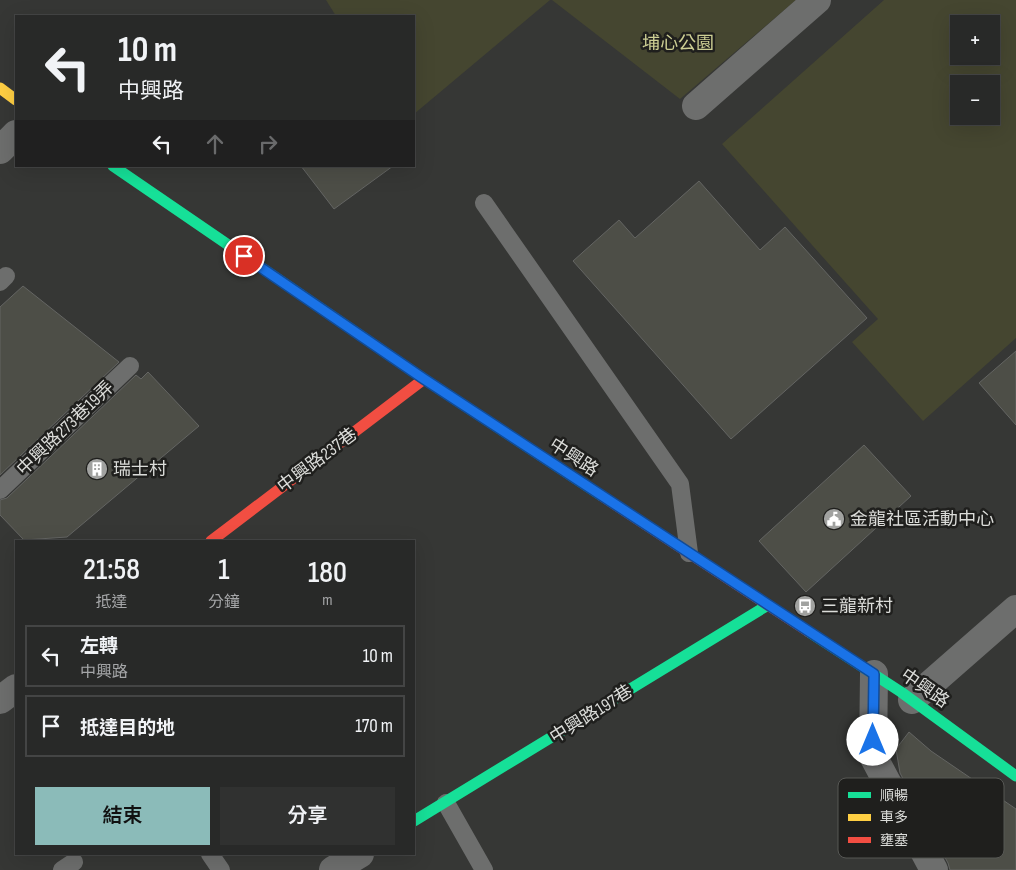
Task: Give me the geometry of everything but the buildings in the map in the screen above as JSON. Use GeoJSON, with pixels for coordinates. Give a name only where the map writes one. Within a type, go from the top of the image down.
{"type":"FeatureCollection","features":[{"type":"Feature","properties":{"kind":"street"},"geometry":{"type":"LineString","coordinates":[[696,106],[817,0]]}},
{"type":"Feature","properties":{"kind":"street"},"geometry":{"type":"LineString","coordinates":[[0,88],[15,99]]}},
{"type":"Feature","properties":{"kind":"street"},"geometry":{"type":"LineString","coordinates":[[0,150],[15,135]]}},
{"type":"Feature","properties":{"kind":"street","name":"中興路"},"geometry":{"type":"LineString","coordinates":[[114,167],[424,379],[874,674],[1016,776]]}},
{"type":"Feature","properties":{"kind":"street","name":"中興路237巷"},"geometry":{"type":"LineString","coordinates":[[212,540],[424,379]]}},
{"type":"Feature","properties":{"kind":"street","name":"中興路197巷"},"geometry":{"type":"LineString","coordinates":[[415,820],[768,605]]}},
{"type":"Feature","properties":{"kind":"street"},"geometry":{"type":"LineString","coordinates":[[912,700],[1016,609]]}},
{"type":"Feature","properties":{"kind":"street"},"geometry":{"type":"LineString","coordinates":[[874,674],[873,756],[885,778]]}},
{"type":"Feature","properties":{"kind":"street"},"geometry":{"type":"LineString","coordinates":[[0,700],[15,689]]}},
{"type":"Feature","properties":{"kind":"street"},"geometry":{"type":"LineString","coordinates":[[333,870],[358,855]]}},
{"type":"Feature","properties":{"kind":"street"},"geometry":{"type":"LineString","coordinates":[[928,858],[934,870]]}},
{"type":"Feature","properties":{"kind":"lane"},"geometry":{"type":"LineString","coordinates":[[484,203],[680,484],[689,553]]}},
{"type":"Feature","properties":{"kind":"lane","name":"中興路273巷19弄"},"geometry":{"type":"LineString","coordinates":[[0,490],[130,366]]}},
{"type":"Feature","properties":{"kind":"lane"},"geometry":{"type":"LineString","coordinates":[[446,803],[484,870]]}},
{"type":"Feature","properties":{"kind":"lane"},"geometry":{"type":"LineString","coordinates":[[211,855],[221,870]]}},
{"type":"Feature","properties":{"kind":"green space"},"geometry":{"type":"Polygon","coordinates":[[[326,0],[550,0],[415,113],[415,15],[335,15],[326,0]]]}},
{"type":"Feature","properties":{"kind":"green space","name":"埔心公園"},"geometry":{"type":"Polygon","coordinates":[[[552,0],[796,0],[680,99],[552,0]]]}},
{"type":"Feature","properties":{"kind":"green space"},"geometry":{"type":"Polygon","coordinates":[[[884,0],[1016,0],[1016,338],[923,421],[852,342],[878,319],[722,144],[884,0]]]}},
{"type":"Feature","properties":{"kind":"traffic: fast"},"geometry":{"type":"LineString","coordinates":[[114,167],[424,379],[602,496]]}},
{"type":"Feature","properties":{"kind":"traffic: fast"},"geometry":{"type":"LineString","coordinates":[[415,820],[768,605]]}},
{"type":"Feature","properties":{"kind":"traffic: fast"},"geometry":{"type":"LineString","coordinates":[[809,632],[901,692],[1016,776]]}},
{"type":"Feature","properties":{"kind":"traffic: slow"},"geometry":{"type":"LineString","coordinates":[[0,88],[15,99]]}},
{"type":"Feature","properties":{"kind":"traffic: jam"},"geometry":{"type":"LineString","coordinates":[[212,540],[424,379]]}},
{"type":"Feature","properties":{"kind":"traffic: jam"},"geometry":{"type":"LineString","coordinates":[[602,496],[809,632]]}},
{"type":"Feature","properties":{"kind":"place","name":"瑞士村"},"geometry":{"type":"Point","coordinates":[97,469]}},
{"type":"Feature","properties":{"kind":"place","name":"金龍社區活動中心"},"geometry":{"type":"Point","coordinates":[834,519]}},
{"type":"Feature","properties":{"kind":"place","name":"三龍新村"},"geometry":{"type":"Point","coordinates":[805,606]}},
{"type":"Feature","properties":{"kind":"route"},"geometry":{"type":"LineString","coordinates":[[244,256],[424,379],[874,674],[873,740]]}}]}
